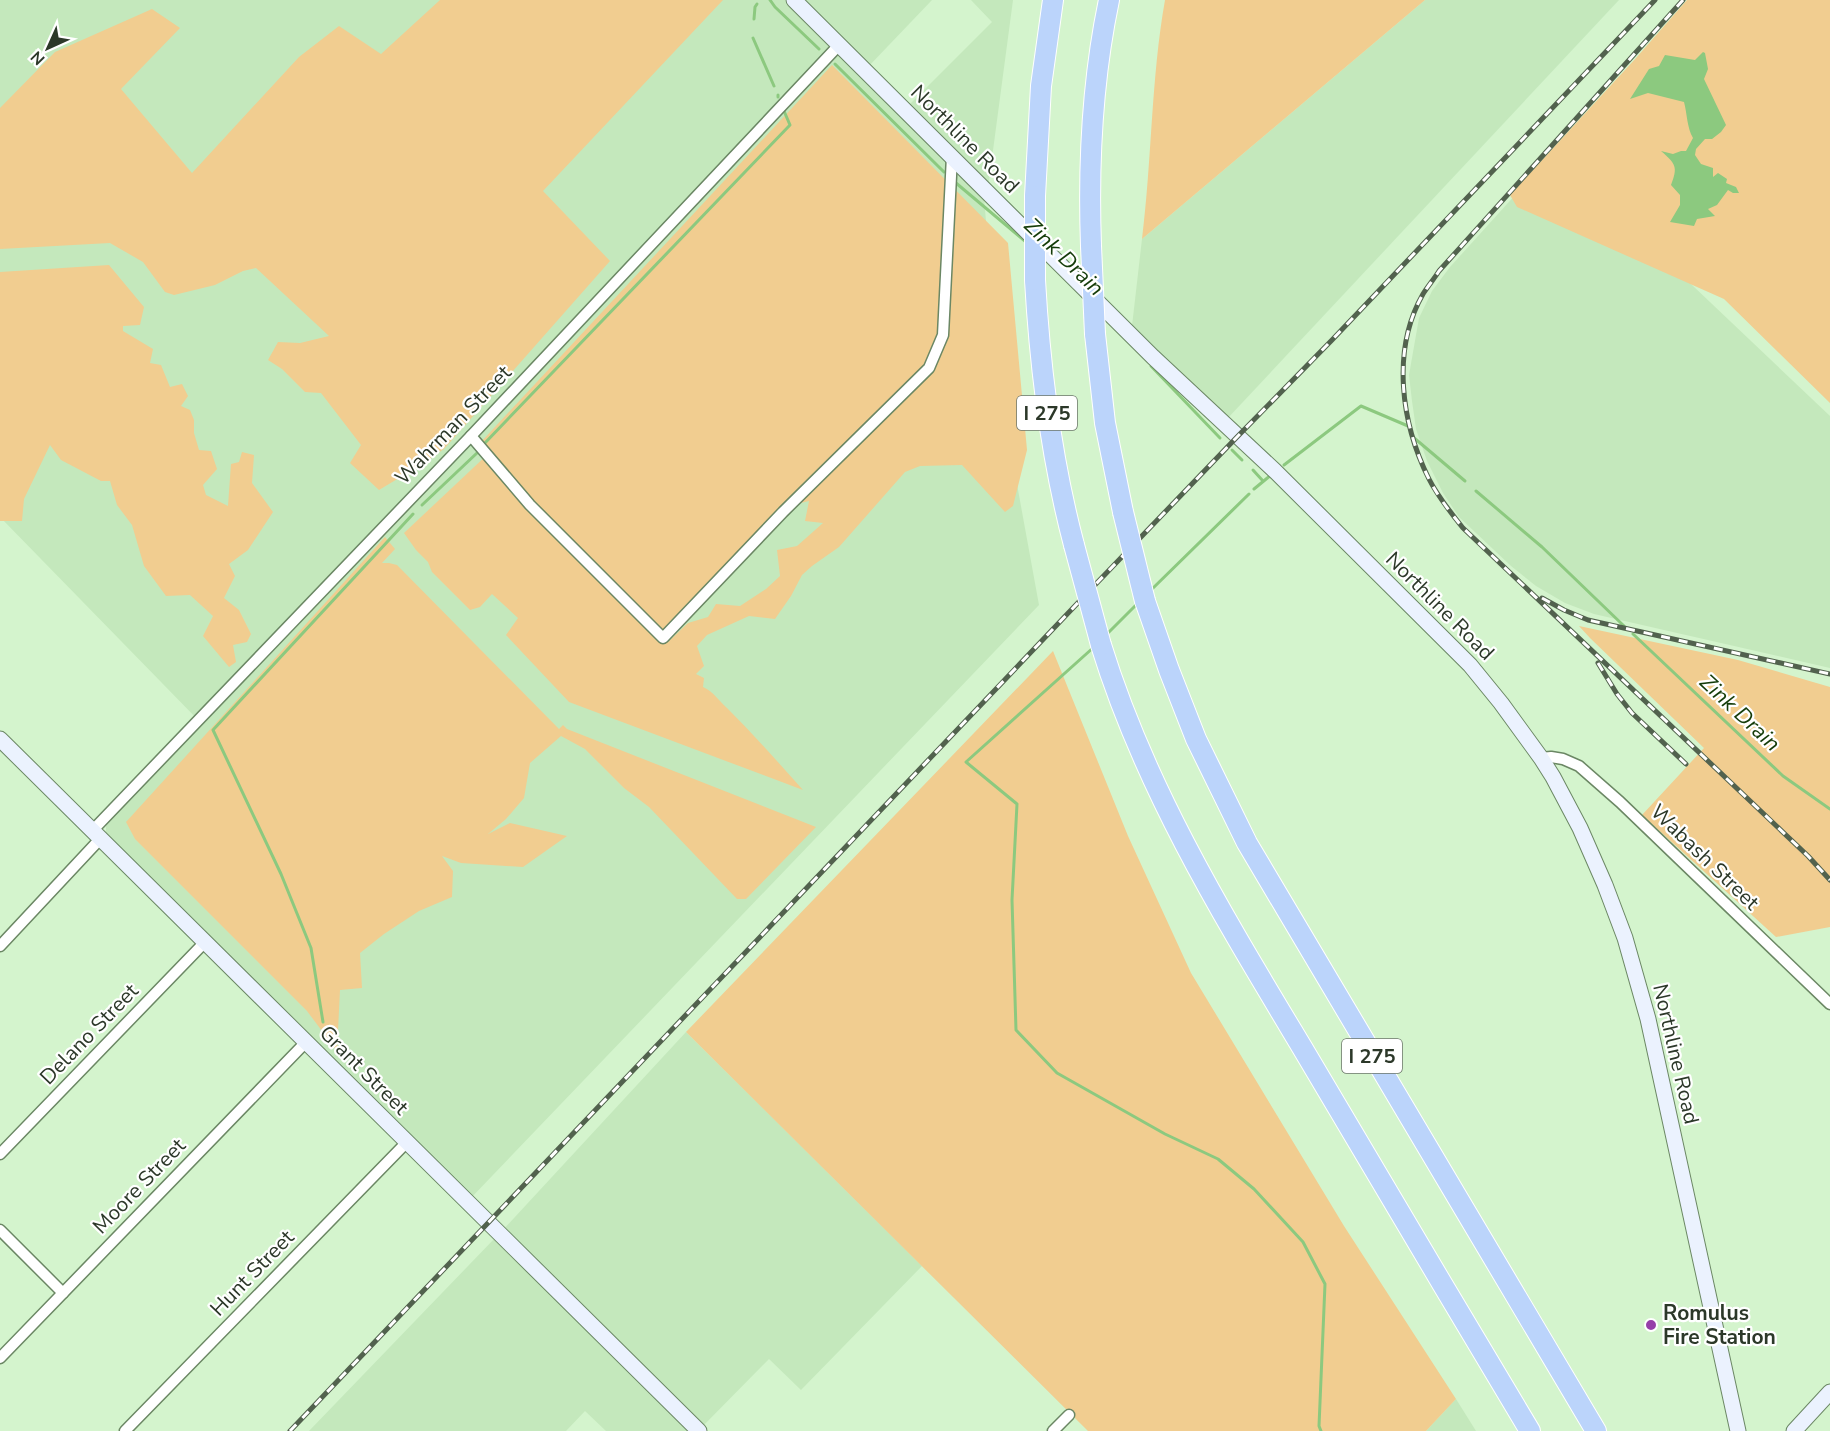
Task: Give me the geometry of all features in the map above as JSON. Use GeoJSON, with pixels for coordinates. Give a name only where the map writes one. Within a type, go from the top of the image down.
{"type":"FeatureCollection","features":[{"type":"Feature","properties":{"kind":"highway","name":"I 275"},"geometry":{"type":"LineString","coordinates":[[1053,0],[1041,86],[1035,196],[1035,280],[1048,425],[1062,501],[1101,645],[1121,703],[1146,763],[1200,875],[1530,1431]]}},
{"type":"Feature","properties":{"kind":"highway","name":"I 275"},"geometry":{"type":"LineString","coordinates":[[1109,0],[1098,72],[1089,184],[1095,334],[1105,423],[1123,512],[1145,601],[1196,739],[1247,843],[1596,1431]]}},
{"type":"Feature","properties":{"kind":"street","name":"Northline Road"},"geometry":{"type":"LineString","coordinates":[[794,0],[1145,348],[1275,471],[1470,665],[1541,758],[1594,859],[1616,911],[1634,964],[1738,1431]]}},
{"type":"Feature","properties":{"kind":"street","name":"Wahrman Street"},"geometry":{"type":"LineString","coordinates":[[0,946],[97,834],[839,45]]}},
{"type":"Feature","properties":{"kind":"street"},"geometry":{"type":"LineString","coordinates":[[471,436],[530,505],[663,638],[783,512],[929,368],[943,335],[952,156]]}},
{"type":"Feature","properties":{"kind":"street","name":"Grant Street"},"geometry":{"type":"LineString","coordinates":[[0,739],[699,1431]]}},
{"type":"Feature","properties":{"kind":"street","name":"Wabash Street"},"geometry":{"type":"LineString","coordinates":[[1541,758],[1563,759],[1579,766],[1620,802],[1830,1004]]}},
{"type":"Feature","properties":{"kind":"street","name":"Delano Street"},"geometry":{"type":"LineString","coordinates":[[0,1154],[206,942]]}},
{"type":"Feature","properties":{"kind":"street","name":"Moore Street"},"geometry":{"type":"LineString","coordinates":[[0,1358],[306,1042]]}},
{"type":"Feature","properties":{"kind":"street","name":"Hunt Street"},"geometry":{"type":"LineString","coordinates":[[126,1431],[407,1142]]}},
{"type":"Feature","properties":{"kind":"street"},"geometry":{"type":"LineString","coordinates":[[0,1230],[63,1293]]}},
{"type":"Feature","properties":{"kind":"street"},"geometry":{"type":"LineString","coordinates":[[1794,1431],[1830,1392]]}},
{"type":"Feature","properties":{"kind":"street"},"geometry":{"type":"LineString","coordinates":[[1053,1431],[1069,1415]]}},
{"type":"Feature","properties":{"kind":"shaded area"},"geometry":{"type":"Polygon","coordinates":[[[0,0],[785,0],[984,197],[1000,391],[1039,605],[469,1200],[106,837],[106,826],[109,819],[202,724],[0,517],[0,0]]]}},
{"type":"Feature","properties":{"kind":"shaded area"},"geometry":{"type":"Polygon","coordinates":[[[440,0],[723,0],[543,191],[610,261],[444,449],[379,490],[350,463],[361,445],[321,393],[305,392],[282,369],[268,360],[278,342],[300,343],[329,336],[256,268],[243,271],[215,285],[174,295],[165,292],[143,262],[110,243],[0,249],[0,108],[55,52],[152,9],[180,28],[121,89],[192,173],[299,57],[339,26],[381,54],[440,0]]]}},
{"type":"Feature","properties":{"kind":"shaded area"},"geometry":{"type":"Polygon","coordinates":[[[799,0],[932,0],[867,68],[799,0]]]}},
{"type":"Feature","properties":{"kind":"shaded area"},"geometry":{"type":"Polygon","coordinates":[[[971,0],[1013,0],[988,188],[907,107],[992,22],[971,0]]]}},
{"type":"Feature","properties":{"kind":"shaded area"},"geometry":{"type":"Polygon","coordinates":[[[1165,0],[1425,0],[1142,239],[1157,60],[1165,0]]]}},
{"type":"Feature","properties":{"kind":"shaded area"},"geometry":{"type":"Polygon","coordinates":[[[1425,0],[1619,0],[1227,419],[1132,326],[1142,239],[1425,0]]]}},
{"type":"Feature","properties":{"kind":"shaded area"},"geometry":{"type":"Polygon","coordinates":[[[1687,0],[1830,0],[1830,403],[1724,299],[1517,207],[1510,195],[1687,0]]]}},
{"type":"Feature","properties":{"kind":"shaded area"},"geometry":{"type":"Polygon","coordinates":[[[1703,52],[1708,69],[1704,79],[1726,125],[1712,139],[1705,139],[1696,149],[1695,155],[1701,164],[1713,168],[1713,177],[1718,173],[1727,179],[1726,183],[1736,187],[1739,193],[1728,190],[1717,205],[1708,209],[1715,216],[1697,219],[1694,226],[1670,222],[1680,205],[1680,195],[1671,185],[1674,166],[1661,151],[1673,154],[1686,151],[1693,138],[1684,102],[1648,93],[1630,99],[1649,69],[1659,66],[1665,55],[1695,60],[1703,52]]]}},
{"type":"Feature","properties":{"kind":"shaded area"},"geometry":{"type":"Polygon","coordinates":[[[832,65],[1008,243],[1027,450],[1013,506],[1005,512],[962,465],[920,466],[905,472],[839,547],[802,575],[775,619],[749,616],[707,635],[697,646],[704,666],[696,674],[704,678],[703,687],[737,718],[803,790],[569,702],[506,635],[518,618],[492,594],[480,607],[470,610],[432,572],[428,562],[404,533],[489,453],[481,442],[832,65]],[[809,501],[788,506],[665,629],[668,642],[688,623],[708,617],[716,604],[740,606],[766,589],[780,576],[777,550],[797,546],[823,523],[805,521],[809,501]]]}},
{"type":"Feature","properties":{"kind":"shaded area"},"geometry":{"type":"Polygon","coordinates":[[[1553,153],[1830,416],[1830,668],[1594,614],[1565,603],[1536,586],[1511,566],[1459,517],[1443,493],[1427,461],[1416,429],[1412,401],[1409,375],[1419,318],[1432,291],[1450,267],[1553,153]]]}},
{"type":"Feature","properties":{"kind":"shaded area"},"geometry":{"type":"Polygon","coordinates":[[[109,265],[144,307],[140,325],[123,326],[123,331],[153,349],[150,363],[161,365],[170,387],[182,384],[188,396],[181,406],[190,410],[199,450],[211,451],[217,469],[203,485],[206,495],[228,506],[231,464],[239,462],[242,452],[254,455],[252,483],[273,512],[248,550],[229,564],[235,576],[224,598],[239,610],[251,634],[247,642],[233,645],[236,662],[229,667],[203,636],[213,616],[190,595],[166,596],[144,566],[132,525],[117,505],[110,481],[101,481],[61,460],[50,445],[24,499],[22,521],[0,521],[0,272],[109,265]]]}},
{"type":"Feature","properties":{"kind":"shaded area"},"geometry":{"type":"Polygon","coordinates":[[[385,537],[395,549],[382,563],[397,565],[559,729],[563,725],[567,729],[816,827],[746,899],[737,899],[649,807],[624,788],[585,749],[561,736],[530,763],[524,798],[506,819],[488,834],[510,823],[567,836],[523,867],[461,863],[442,856],[453,871],[452,897],[419,911],[360,953],[362,988],[340,990],[337,1051],[307,1011],[135,839],[126,822],[385,537]]]}},
{"type":"Feature","properties":{"kind":"shaded area"},"geometry":{"type":"Polygon","coordinates":[[[1579,626],[1738,660],[1830,687],[1830,927],[1776,937],[1642,815],[1704,748],[1579,626]]]}},
{"type":"Feature","properties":{"kind":"shaded area"},"geometry":{"type":"Polygon","coordinates":[[[1053,651],[1128,836],[1191,973],[1344,1226],[1456,1399],[1426,1431],[1088,1431],[686,1032],[1053,651]]]}},
{"type":"Feature","properties":{"kind":"shaded area"},"geometry":{"type":"Polygon","coordinates":[[[686,1032],[922,1266],[801,1390],[769,1359],[701,1428],[502,1231],[686,1032]]]}},
{"type":"Feature","properties":{"kind":"shaded area"},"geometry":{"type":"Polygon","coordinates":[[[495,1238],[690,1431],[606,1431],[585,1411],[566,1431],[309,1431],[495,1238]]]}},
{"type":"Feature","properties":{"kind":"shaded area"},"geometry":{"type":"Polygon","coordinates":[[[1456,1399],[1476,1431],[1426,1431],[1456,1399]]]}},
{"type":"Feature","properties":{"kind":"waterway","name":"Zink Drain"},"geometry":{"type":"LineString","coordinates":[[770,0],[819,49]]}},
{"type":"Feature","properties":{"kind":"waterway"},"geometry":{"type":"LineString","coordinates":[[754,19],[757,4]]}},
{"type":"Feature","properties":{"kind":"waterway"},"geometry":{"type":"LineString","coordinates":[[753,38],[774,86]]}},
{"type":"Feature","properties":{"kind":"waterway","name":"Zink Drain"},"geometry":{"type":"LineString","coordinates":[[835,64],[944,172]]}},
{"type":"Feature","properties":{"kind":"waterway"},"geometry":{"type":"LineString","coordinates":[[483,445],[790,125],[784,111]]}},
{"type":"Feature","properties":{"kind":"waterway","name":"Zink Drain"},"geometry":{"type":"LineString","coordinates":[[956,183],[1026,242]]}},
{"type":"Feature","properties":{"kind":"waterway","name":"Zink Drain"},"geometry":{"type":"LineString","coordinates":[[1151,366],[1220,438]]}},
{"type":"Feature","properties":{"kind":"waterway","name":"Zink Drain"},"geometry":{"type":"LineString","coordinates":[[1284,465],[1361,406],[1408,426]]}},
{"type":"Feature","properties":{"kind":"waterway","name":"Zink Drain"},"geometry":{"type":"LineString","coordinates":[[1413,437],[1465,481]]}},
{"type":"Feature","properties":{"kind":"waterway","name":"Zink Drain"},"geometry":{"type":"LineString","coordinates":[[1232,450],[1242,460]]}},
{"type":"Feature","properties":{"kind":"waterway"},"geometry":{"type":"LineString","coordinates":[[422,505],[477,453]]}},
{"type":"Feature","properties":{"kind":"waterway","name":"Zink Drain"},"geometry":{"type":"LineString","coordinates":[[1253,470],[1263,481]]}},
{"type":"Feature","properties":{"kind":"waterway","name":"Zink Drain"},"geometry":{"type":"LineString","coordinates":[[1254,489],[1271,475]]}},
{"type":"Feature","properties":{"kind":"waterway","name":"Zink Drain"},"geometry":{"type":"LineString","coordinates":[[1476,491],[1542,547],[1624,626]]}},
{"type":"Feature","properties":{"kind":"waterway"},"geometry":{"type":"LineString","coordinates":[[1150,591],[1249,494]]}},
{"type":"Feature","properties":{"kind":"waterway"},"geometry":{"type":"LineString","coordinates":[[323,1022],[311,948],[281,874],[213,730],[413,514]]}},
{"type":"Feature","properties":{"kind":"waterway"},"geometry":{"type":"LineString","coordinates":[[1105,636],[1139,602]]}},
{"type":"Feature","properties":{"kind":"waterway","name":"Zink Drain"},"geometry":{"type":"LineString","coordinates":[[1633,634],[1783,776],[1830,809]]}},
{"type":"Feature","properties":{"kind":"waterway"},"geometry":{"type":"LineString","coordinates":[[1094,647],[966,762],[1017,804],[1012,900],[1016,1030],[1057,1073],[1165,1134],[1218,1159],[1254,1189],[1303,1242],[1325,1284],[1319,1426],[1321,1431]]}},
{"type":"Feature","properties":{"kind":"railway"},"geometry":{"type":"LineString","coordinates":[[290,1431],[1655,0]]}},
{"type":"Feature","properties":{"kind":"railway"},"geometry":{"type":"LineString","coordinates":[[1683,0],[1439,271],[1425,291],[1413,316],[1406,339],[1403,362],[1406,411],[1419,457],[1429,479],[1463,528],[1808,856],[1830,880]]}},
{"type":"Feature","properties":{"kind":"railway"},"geometry":{"type":"LineString","coordinates":[[1542,598],[1588,620],[1830,674]]}},
{"type":"Feature","properties":{"kind":"railway"},"geometry":{"type":"LineString","coordinates":[[1598,663],[1632,713],[1686,764]]}},
{"type":"Feature","properties":{"kind":"place","name":"Romulus Fire Station"},"geometry":{"type":"Point","coordinates":[1651,1325]}}]}
